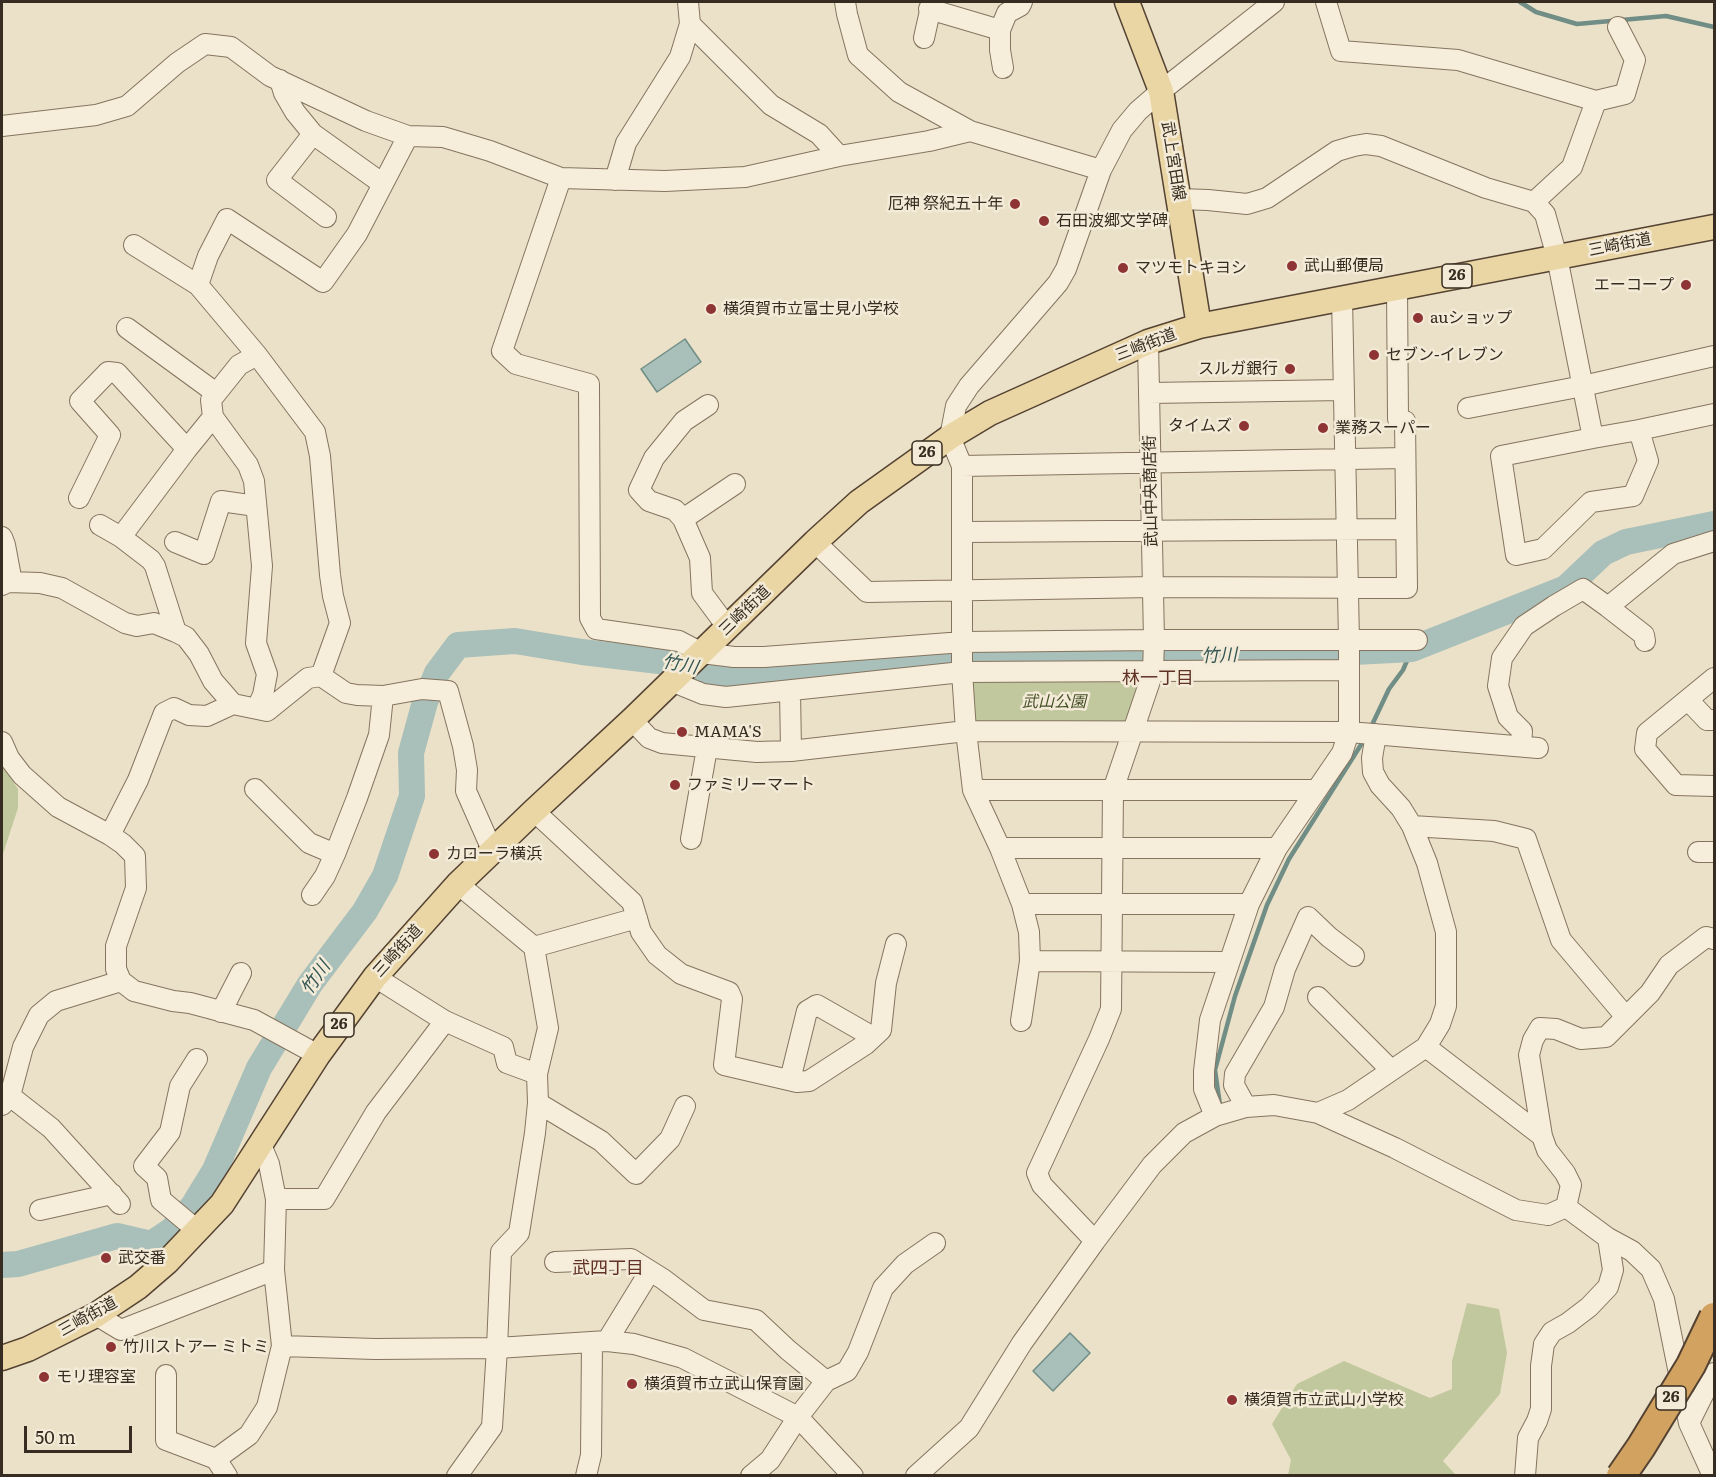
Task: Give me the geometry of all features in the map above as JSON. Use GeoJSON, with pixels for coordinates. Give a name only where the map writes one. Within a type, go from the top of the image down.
{"type":"FeatureCollection","features":[{"type":"Feature","properties":{"kind":"highway","name":"26"},"geometry":{"type":"LineString","coordinates":[[1622,1476],[1690,1365],[1714,1317]]}},
{"type":"Feature","properties":{"kind":"highway","name":"26"},"geometry":{"type":"LineString","coordinates":[[1632,1476],[1683,1396],[1714,1336]]}},
{"type":"Feature","properties":{"kind":"main road","name":"武上宮田線"},"geometry":{"type":"LineString","coordinates":[[1127,2],[1161,91],[1199,326]]}},
{"type":"Feature","properties":{"kind":"main road","name":"三崎街道"},"geometry":{"type":"LineString","coordinates":[[2,1358],[28,1349],[96,1315],[138,1287],[167,1262],[222,1204],[318,1055],[375,977],[458,884],[859,502],[950,437],[990,413],[1148,342],[1199,326],[1714,227]]}},
{"type":"Feature","properties":{"kind":"street"},"geometry":{"type":"LineString","coordinates":[[615,180],[626,143],[680,57],[690,24],[688,2]]}},
{"type":"Feature","properties":{"kind":"street"},"geometry":{"type":"LineString","coordinates":[[845,2],[858,55],[899,92],[970,131],[1101,170]]}},
{"type":"Feature","properties":{"kind":"street"},"geometry":{"type":"LineString","coordinates":[[1003,68],[1000,30],[1007,13],[1020,6],[1022,2]]}},
{"type":"Feature","properties":{"kind":"street"},"geometry":{"type":"LineString","coordinates":[[1021,1021],[1029,961],[1029,932],[1022,904],[1000,848],[973,790],[966,731],[963,672],[962,466],[950,437],[956,406],[969,386],[1058,283],[1066,269],[1101,170],[1122,130],[1138,111],[1161,91],[1274,2]]}},
{"type":"Feature","properties":{"kind":"street"},"geometry":{"type":"LineString","coordinates":[[1326,2],[1341,51],[1458,60],[1596,101],[1625,94],[1635,60],[1618,27]]}},
{"type":"Feature","properties":{"kind":"street"},"geometry":{"type":"LineString","coordinates":[[924,38],[931,5],[1000,30]]}},
{"type":"Feature","properties":{"kind":"street"},"geometry":{"type":"LineString","coordinates":[[690,24],[771,105],[819,135],[839,156]]}},
{"type":"Feature","properties":{"kind":"street"},"geometry":{"type":"LineString","coordinates":[[2,126],[96,115],[127,106],[177,63],[205,44],[231,47],[270,76],[366,121],[408,136],[443,136],[561,178],[665,181],[745,177],[970,131]]}},
{"type":"Feature","properties":{"kind":"street"},"geometry":{"type":"LineString","coordinates":[[280,80],[284,93],[295,112],[313,134],[383,184]]}},
{"type":"Feature","properties":{"kind":"street"},"geometry":{"type":"LineString","coordinates":[[1534,202],[1572,167],[1596,101]]}},
{"type":"Feature","properties":{"kind":"street"},"geometry":{"type":"LineString","coordinates":[[313,134],[277,180],[326,217]]}},
{"type":"Feature","properties":{"kind":"street"},"geometry":{"type":"LineString","coordinates":[[198,285],[208,256],[227,219],[323,282],[357,234],[408,136]]}},
{"type":"Feature","properties":{"kind":"street"},"geometry":{"type":"LineString","coordinates":[[1179,200],[1247,204],[1267,198],[1337,152],[1366,144],[1381,146],[1486,188],[1534,202],[1545,214],[1557,257],[1593,438]]}},
{"type":"Feature","properties":{"kind":"street"},"geometry":{"type":"LineString","coordinates":[[561,178],[502,351],[516,364],[589,384],[590,618],[596,629],[679,641],[702,653],[734,657],[764,657],[963,642],[1417,640]]}},
{"type":"Feature","properties":{"kind":"street"},"geometry":{"type":"LineString","coordinates":[[134,245],[198,285],[257,355],[315,432],[319,448],[330,575],[340,623],[321,676]]}},
{"type":"Feature","properties":{"kind":"street"},"geometry":{"type":"LineString","coordinates":[[815,542],[867,592],[1153,587],[1407,588],[1405,421],[1398,419],[1397,288]]}},
{"type":"Feature","properties":{"kind":"street"},"geometry":{"type":"LineString","coordinates":[[1215,1116],[1204,1089],[1210,1020],[1249,904],[1277,848],[1342,753],[1349,732],[1342,298]]}},
{"type":"Feature","properties":{"kind":"street"},"geometry":{"type":"LineString","coordinates":[[127,328],[216,393]]}},
{"type":"Feature","properties":{"kind":"street","name":"武山中央商店街"},"geometry":{"type":"LineString","coordinates":[[1095,1240],[1042,1185],[1037,1173],[1111,1009],[1113,790],[1153,672],[1148,342]]}},
{"type":"Feature","properties":{"kind":"street"},"geometry":{"type":"LineString","coordinates":[[257,355],[239,366],[211,400],[213,417],[248,465],[254,481],[262,566],[256,643],[267,674],[263,695],[257,708]]}},
{"type":"Feature","properties":{"kind":"street"},"geometry":{"type":"LineString","coordinates":[[1468,408],[1583,386],[1714,356]]}},
{"type":"Feature","properties":{"kind":"street"},"geometry":{"type":"LineString","coordinates":[[79,498],[110,435],[80,401],[108,372],[117,373],[187,449]]}},
{"type":"Feature","properties":{"kind":"street"},"geometry":{"type":"LineString","coordinates":[[1149,393],[1344,390]]}},
{"type":"Feature","properties":{"kind":"street"},"geometry":{"type":"LineString","coordinates":[[708,405],[684,421],[654,458],[639,490],[649,501],[675,510],[683,519],[700,558],[702,593],[728,628]]}},
{"type":"Feature","properties":{"kind":"street"},"geometry":{"type":"LineString","coordinates":[[1639,430],[1648,461],[1633,496],[1591,502],[1543,549],[1516,555],[1502,456],[1714,414]]}},
{"type":"Feature","properties":{"kind":"street"},"geometry":{"type":"LineString","coordinates":[[121,537],[213,417]]}},
{"type":"Feature","properties":{"kind":"street"},"geometry":{"type":"LineString","coordinates":[[962,466],[1405,458]]}},
{"type":"Feature","properties":{"kind":"street"},"geometry":{"type":"LineString","coordinates":[[683,519],[735,484]]}},
{"type":"Feature","properties":{"kind":"street"},"geometry":{"type":"LineString","coordinates":[[176,542],[204,554],[221,501],[256,506]]}},
{"type":"Feature","properties":{"kind":"street"},"geometry":{"type":"LineString","coordinates":[[100,525],[121,537],[151,560],[155,566],[176,632]]}},
{"type":"Feature","properties":{"kind":"street"},"geometry":{"type":"LineString","coordinates":[[963,532],[1406,529]]}},
{"type":"Feature","properties":{"kind":"street"},"geometry":{"type":"LineString","coordinates":[[2,537],[11,577],[5,583]]}},
{"type":"Feature","properties":{"kind":"street"},"geometry":{"type":"LineString","coordinates":[[1608,607],[1673,554],[1714,541]]}},
{"type":"Feature","properties":{"kind":"street"},"geometry":{"type":"LineString","coordinates":[[5,583],[40,583],[62,588],[125,623],[137,626],[154,623],[186,637],[199,654],[213,681],[233,704]]}},
{"type":"Feature","properties":{"kind":"street"},"geometry":{"type":"LineString","coordinates":[[632,720],[649,738],[662,743],[758,753],[966,731],[1349,732],[1530,747],[1522,731],[1508,717],[1498,686],[1502,658],[1524,626],[1583,589],[1644,635],[1645,640]]}},
{"type":"Feature","properties":{"kind":"street"},"geometry":{"type":"LineString","coordinates":[[674,679],[703,694],[726,697],[963,672],[1349,670]]}},
{"type":"Feature","properties":{"kind":"street"},"geometry":{"type":"LineString","coordinates":[[110,835],[138,780],[164,713],[174,708],[189,715],[207,716],[233,704],[267,711],[308,678],[321,676],[346,693],[383,696],[422,689],[448,691],[463,746],[466,791],[493,852]]}},
{"type":"Feature","properties":{"kind":"street"},"geometry":{"type":"LineString","coordinates":[[1714,678],[1647,733],[1645,749],[1676,785],[1714,786]]}},
{"type":"Feature","properties":{"kind":"street"},"geometry":{"type":"LineString","coordinates":[[790,691],[790,751]]}},
{"type":"Feature","properties":{"kind":"street"},"geometry":{"type":"LineString","coordinates":[[312,895],[325,876],[357,798],[379,735],[383,696]]}},
{"type":"Feature","properties":{"kind":"street"},"geometry":{"type":"LineString","coordinates":[[1688,700],[1707,720],[1714,720]]}},
{"type":"Feature","properties":{"kind":"street"},"geometry":{"type":"LineString","coordinates":[[1318,1113],[1348,1100],[1426,1047],[1440,1024],[1446,1006],[1446,932],[1427,863],[1412,826],[1401,808],[1380,785],[1373,772],[1372,758],[1376,734]]}},
{"type":"Feature","properties":{"kind":"street"},"geometry":{"type":"LineString","coordinates":[[2,742],[9,758],[22,775],[58,807],[123,843],[135,856],[136,888],[116,946],[116,969],[121,981],[134,991],[254,1020],[318,1055]]}},
{"type":"Feature","properties":{"kind":"street"},"geometry":{"type":"LineString","coordinates":[[691,839],[707,748]]}},
{"type":"Feature","properties":{"kind":"street"},"geometry":{"type":"LineString","coordinates":[[255,789],[309,843],[335,854]]}},
{"type":"Feature","properties":{"kind":"street"},"geometry":{"type":"LineString","coordinates":[[973,790],[1317,790]]}},
{"type":"Feature","properties":{"kind":"street"},"geometry":{"type":"LineString","coordinates":[[534,811],[632,902],[641,932],[657,955],[681,974],[729,992],[732,999],[724,1065],[797,1082],[809,1081],[867,1044],[881,1030],[886,982],[896,944]]}},
{"type":"Feature","properties":{"kind":"street"},"geometry":{"type":"LineString","coordinates":[[1412,826],[1494,831],[1526,839],[1561,940],[1626,1017]]}},
{"type":"Feature","properties":{"kind":"street"},"geometry":{"type":"LineString","coordinates":[[1000,848],[1277,848]]}},
{"type":"Feature","properties":{"kind":"street"},"geometry":{"type":"LineString","coordinates":[[457,1476],[492,1427],[501,1252],[519,1233],[535,1133],[538,1103],[537,1074],[548,1028],[534,947],[458,884]]}},
{"type":"Feature","properties":{"kind":"street"},"geometry":{"type":"LineString","coordinates":[[1022,904],[1249,904]]}},
{"type":"Feature","properties":{"kind":"street"},"geometry":{"type":"LineString","coordinates":[[1246,1107],[1234,1085],[1235,1074],[1274,1007],[1285,969],[1308,917],[1354,956]]}},
{"type":"Feature","properties":{"kind":"street"},"geometry":{"type":"LineString","coordinates":[[534,947],[637,918]]}},
{"type":"Feature","properties":{"kind":"street"},"geometry":{"type":"LineString","coordinates":[[1566,1207],[1571,1185],[1565,1173],[1547,1150],[1542,1136],[1529,1055],[1533,1040],[1540,1028],[1556,1029],[1581,1039],[1606,1037],[1650,993],[1669,965],[1706,937],[1714,939]]}},
{"type":"Feature","properties":{"kind":"street"},"geometry":{"type":"LineString","coordinates":[[1029,961],[1112,960],[1230,963]]}},
{"type":"Feature","properties":{"kind":"street"},"geometry":{"type":"LineString","coordinates":[[221,1012],[241,973]]}},
{"type":"Feature","properties":{"kind":"street"},"geometry":{"type":"LineString","coordinates":[[375,977],[445,1020],[503,1047],[507,1063],[537,1074]]}},
{"type":"Feature","properties":{"kind":"street"},"geometry":{"type":"LineString","coordinates":[[40,1210],[116,1199],[51,1128],[6,1101],[23,1047],[39,1015],[56,1001],[121,981]]}},
{"type":"Feature","properties":{"kind":"street"},"geometry":{"type":"LineString","coordinates":[[1318,997],[1391,1070]]}},
{"type":"Feature","properties":{"kind":"street"},"geometry":{"type":"LineString","coordinates":[[790,1080],[807,1011],[817,1005],[873,1037]]}},
{"type":"Feature","properties":{"kind":"street"},"geometry":{"type":"LineString","coordinates":[[276,1199],[324,1199],[376,1112],[445,1020]]}},
{"type":"Feature","properties":{"kind":"street"},"geometry":{"type":"LineString","coordinates":[[1426,1047],[1542,1136]]}},
{"type":"Feature","properties":{"kind":"street"},"geometry":{"type":"LineString","coordinates":[[197,1059],[180,1086],[170,1132],[144,1166],[157,1178],[162,1200],[198,1231]]}},
{"type":"Feature","properties":{"kind":"street"},"geometry":{"type":"LineString","coordinates":[[538,1103],[601,1141],[636,1174],[670,1139],[685,1106]]}},
{"type":"Feature","properties":{"kind":"street"},"geometry":{"type":"LineString","coordinates":[[916,1476],[969,1428],[1022,1343],[1152,1165],[1184,1133],[1215,1116],[1246,1107],[1274,1106],[1318,1113],[1395,1148],[1516,1210],[1548,1215],[1566,1207]]}},
{"type":"Feature","properties":{"kind":"street"},"geometry":{"type":"LineString","coordinates":[[216,1459],[249,1435],[267,1407],[282,1346],[274,1270],[276,1199],[270,1164],[261,1145]]}},
{"type":"Feature","properties":{"kind":"street"},"geometry":{"type":"LineString","coordinates":[[1566,1207],[1608,1238],[1632,1251],[1652,1269],[1664,1299],[1689,1423],[1713,1475]]}},
{"type":"Feature","properties":{"kind":"street"},"geometry":{"type":"LineString","coordinates":[[1525,1476],[1528,1438],[1541,1409],[1541,1366],[1544,1344],[1552,1332],[1589,1307],[1608,1287],[1613,1270],[1608,1238]]}},
{"type":"Feature","properties":{"kind":"street"},"geometry":{"type":"LineString","coordinates":[[751,1476],[770,1460],[798,1417],[826,1381],[847,1371],[858,1352],[883,1288],[905,1264],[935,1243]]}},
{"type":"Feature","properties":{"kind":"street"},"geometry":{"type":"LineString","coordinates":[[555,1262],[632,1259],[704,1310],[756,1320],[826,1381]]}},
{"type":"Feature","properties":{"kind":"street"},"geometry":{"type":"LineString","coordinates":[[96,1315],[121,1330],[274,1270]]}},
{"type":"Feature","properties":{"kind":"street"},"geometry":{"type":"LineString","coordinates":[[586,1476],[591,1455],[600,1342],[650,1271]]}},
{"type":"Feature","properties":{"kind":"street"},"geometry":{"type":"LineString","coordinates":[[282,1346],[375,1349],[497,1348],[600,1342],[634,1344],[683,1358],[798,1417],[853,1476]]}},
{"type":"Feature","properties":{"kind":"street"},"geometry":{"type":"LineString","coordinates":[[1689,1423],[1714,1373]]}},
{"type":"Feature","properties":{"kind":"street"},"geometry":{"type":"LineString","coordinates":[[166,1375],[166,1440],[216,1459],[227,1476]]}},
{"type":"Feature","properties":{"kind":"green space","name":"武山公園"},"geometry":{"type":"Polygon","coordinates":[[[962,672],[1153,672],[1133,731],[966,731],[962,672]]]}},
{"type":"Feature","properties":{"kind":"green space"},"geometry":{"type":"Polygon","coordinates":[[[2,765],[18,789],[18,808],[2,857],[2,765]]]}},
{"type":"Feature","properties":{"kind":"green space"},"geometry":{"type":"Polygon","coordinates":[[[1467,1303],[1499,1309],[1507,1353],[1500,1394],[1443,1461],[1456,1475],[1288,1475],[1291,1460],[1272,1424],[1297,1384],[1344,1361],[1430,1398],[1452,1389],[1452,1361],[1467,1303]]]}},
{"type":"Feature","properties":{"kind":"water"},"geometry":{"type":"Polygon","coordinates":[[[685,339],[701,362],[657,392],[641,369],[685,339]]]}},
{"type":"Feature","properties":{"kind":"water"},"geometry":{"type":"Polygon","coordinates":[[[1070,1333],[1090,1353],[1053,1391],[1033,1371],[1070,1333]]]}},
{"type":"Feature","properties":{"kind":"waterway"},"geometry":{"type":"LineString","coordinates":[[1520,2],[1536,12],[1577,24],[1666,16],[1714,27]]}},
{"type":"Feature","properties":{"kind":"waterway","name":"竹川"},"geometry":{"type":"LineString","coordinates":[[2,1265],[18,1264],[117,1236],[151,1244],[172,1230],[193,1206],[215,1170],[259,1068],[310,984],[365,911],[385,876],[412,796],[411,753],[425,702],[437,673],[458,645],[515,641],[659,661],[726,675],[807,675],[924,666],[1412,649],[1566,588],[1603,553],[1626,542],[1714,524]]}},
{"type":"Feature","properties":{"kind":"waterway"},"geometry":{"type":"LineString","coordinates":[[1371,727],[1389,689],[1403,670],[1412,649]]}},
{"type":"Feature","properties":{"kind":"waterway"},"geometry":{"type":"LineString","coordinates":[[1220,1105],[1215,1070],[1235,996],[1267,905],[1289,859],[1364,740]]}},
{"type":"Feature","properties":{"kind":"place","name":"厄神 祭紀五十年"},"geometry":{"type":"Point","coordinates":[1015,204]}},
{"type":"Feature","properties":{"kind":"place","name":"石田波郷文学碑"},"geometry":{"type":"Point","coordinates":[1044,221]}},
{"type":"Feature","properties":{"kind":"place","name":"武山郵便局"},"geometry":{"type":"Point","coordinates":[1292,266]}},
{"type":"Feature","properties":{"kind":"place","name":"マツモトキヨシ"},"geometry":{"type":"Point","coordinates":[1123,268]}},
{"type":"Feature","properties":{"kind":"place","name":"エーコープ"},"geometry":{"type":"Point","coordinates":[1686,285]}},
{"type":"Feature","properties":{"kind":"place","name":"横須賀市立富士見小学校"},"geometry":{"type":"Point","coordinates":[711,309]}},
{"type":"Feature","properties":{"kind":"place","name":"auショップ"},"geometry":{"type":"Point","coordinates":[1418,318]}},
{"type":"Feature","properties":{"kind":"place","name":"セブン-イレブン"},"geometry":{"type":"Point","coordinates":[1374,355]}},
{"type":"Feature","properties":{"kind":"place","name":"スルガ銀行"},"geometry":{"type":"Point","coordinates":[1290,369]}},
{"type":"Feature","properties":{"kind":"place","name":"タイムズ"},"geometry":{"type":"Point","coordinates":[1244,426]}},
{"type":"Feature","properties":{"kind":"place","name":"業務スーパー"},"geometry":{"type":"Point","coordinates":[1323,428]}},
{"type":"Feature","properties":{"kind":"place","name":"MAMA'S"},"geometry":{"type":"Point","coordinates":[682,732]}},
{"type":"Feature","properties":{"kind":"place","name":"ファミリーマート"},"geometry":{"type":"Point","coordinates":[675,785]}},
{"type":"Feature","properties":{"kind":"place","name":"カローラ横浜"},"geometry":{"type":"Point","coordinates":[434,854]}},
{"type":"Feature","properties":{"kind":"place","name":"武交番"},"geometry":{"type":"Point","coordinates":[106,1258]}},
{"type":"Feature","properties":{"kind":"place","name":"竹川ストアー ミトミ"},"geometry":{"type":"Point","coordinates":[111,1347]}},
{"type":"Feature","properties":{"kind":"place","name":"モリ理容室"},"geometry":{"type":"Point","coordinates":[44,1377]}},
{"type":"Feature","properties":{"kind":"place","name":"横須賀市立武山保育園"},"geometry":{"type":"Point","coordinates":[632,1384]}},
{"type":"Feature","properties":{"kind":"place","name":"横須賀市立武山小学校"},"geometry":{"type":"Point","coordinates":[1232,1400]}},
{"type":"Feature","properties":{"kind":"district","name":"林一丁目"},"geometry":{"type":"Point","coordinates":[1158,679]}},
{"type":"Feature","properties":{"kind":"district","name":"武四丁目"},"geometry":{"type":"Point","coordinates":[608,1269]}}]}
